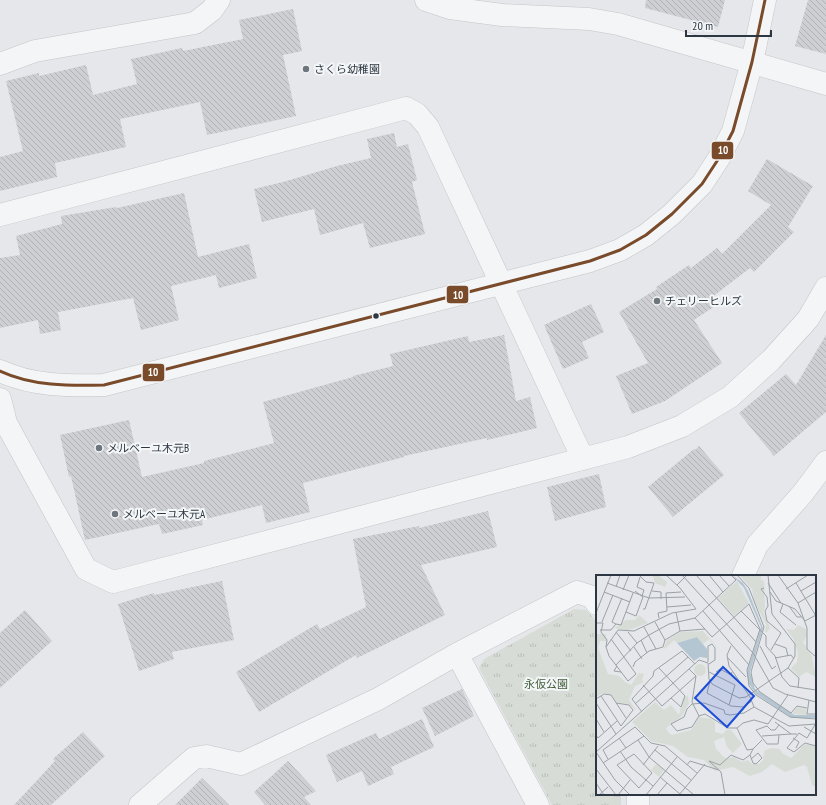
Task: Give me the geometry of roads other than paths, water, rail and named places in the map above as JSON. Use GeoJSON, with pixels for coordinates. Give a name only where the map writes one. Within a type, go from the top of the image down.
{"type":"FeatureCollection","features":[{"type":"Feature","properties":{"kind":"street"},"geometry":{"type":"LineString","coordinates":[[0,64],[35,51],[195,23],[212,10],[219,0]]}},
{"type":"Feature","properties":{"kind":"street"},"geometry":{"type":"LineString","coordinates":[[426,0],[450,8],[502,15],[589,19],[618,24],[826,84]]}},
{"type":"Feature","properties":{"kind":"street"},"geometry":{"type":"LineString","coordinates":[[0,371],[30,381],[72,386],[104,385],[590,261],[620,250],[646,235],[672,214],[702,184],[719,158],[733,131],[752,62],[765,0]]}},
{"type":"Feature","properties":{"kind":"street"},"geometry":{"type":"LineString","coordinates":[[0,215],[406,108],[417,114],[428,127],[583,459]]}},
{"type":"Feature","properties":{"kind":"street"},"geometry":{"type":"LineString","coordinates":[[0,399],[6,423],[86,569],[113,582],[628,447],[682,426],[730,397],[771,360],[808,319],[826,288]]}},
{"type":"Feature","properties":{"kind":"street"},"geometry":{"type":"LineString","coordinates":[[743,575],[757,545],[803,493],[826,462]]}},
{"type":"Feature","properties":{"kind":"street"},"geometry":{"type":"LineString","coordinates":[[140,805],[194,758],[206,756],[241,764],[378,699],[457,654],[578,592],[592,597],[596,603]]}},
{"type":"Feature","properties":{"kind":"street"},"geometry":{"type":"LineString","coordinates":[[457,654],[538,805]]}},
{"type":"Feature","properties":{"kind":"place","name":"さくら幼稚園"},"geometry":{"type":"Point","coordinates":[306,69]}},
{"type":"Feature","properties":{"kind":"place","name":"チェリーヒルズ"},"geometry":{"type":"Point","coordinates":[657,301]}},
{"type":"Feature","properties":{"kind":"place","name":"メルベーユ木元B"},"geometry":{"type":"Point","coordinates":[99,448]}},
{"type":"Feature","properties":{"kind":"place","name":"メルベーユ木元A"},"geometry":{"type":"Point","coordinates":[115,514]}},
{"type":"Feature","properties":{"kind":"park label","name":"永仮公園"},"geometry":{"type":"Point","coordinates":[546,684]}}]}
